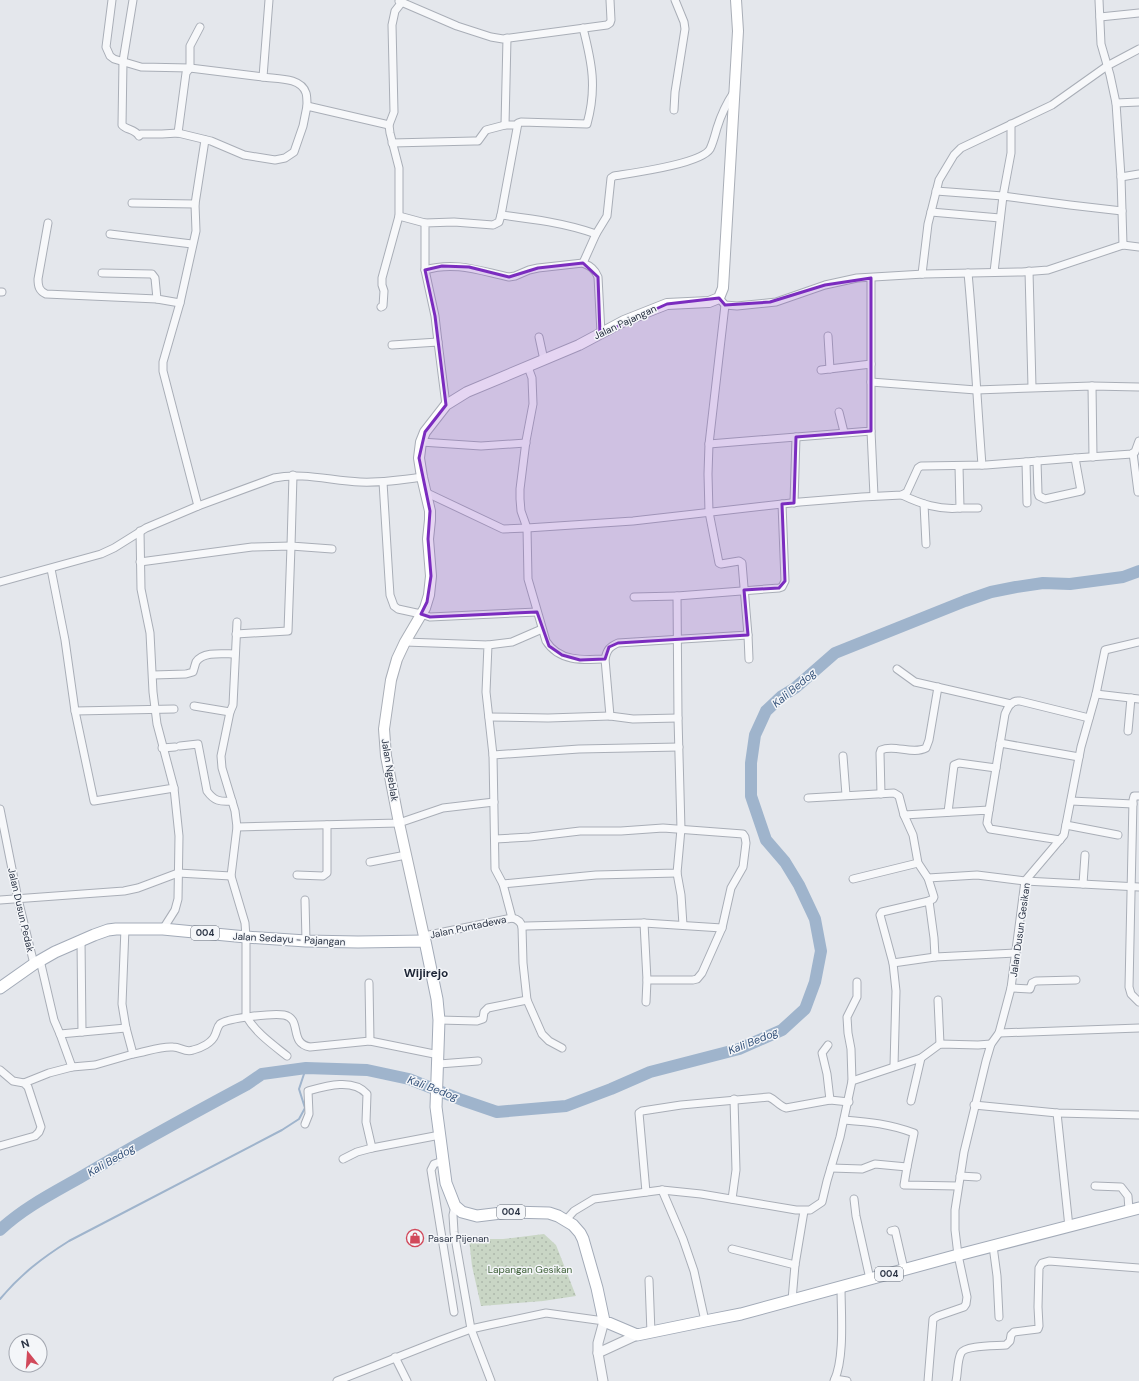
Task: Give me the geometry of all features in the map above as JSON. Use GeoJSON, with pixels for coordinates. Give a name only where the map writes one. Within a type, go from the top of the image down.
{"type":"FeatureCollection","features":[{"type":"Feature","properties":{"kind":"main road"},"geometry":{"type":"LineString","coordinates":[[722,302],[738,31],[736,0]]}},
{"type":"Feature","properties":{"kind":"main road","name":"Jalan Pajangan"},"geometry":{"type":"LineString","coordinates":[[422,477],[419,458],[421,442],[425,432],[446,405],[467,392],[579,345],[624,321],[663,305],[722,302]]}},
{"type":"Feature","properties":{"kind":"main road","name":"Jalan Ngeblak"},"geometry":{"type":"LineString","coordinates":[[422,477],[427,493],[430,511],[428,539],[431,576],[427,602],[397,660],[391,680],[384,729],[386,756],[399,823],[437,998],[439,1020],[435,1100],[446,1183],[455,1206]]}},
{"type":"Feature","properties":{"kind":"main road","name":"Jalan Sedayu - Pajangan"},"geometry":{"type":"LineString","coordinates":[[0,988],[37,962],[55,952],[108,930],[125,928],[163,929],[306,941],[358,942],[424,939]]}},
{"type":"Feature","properties":{"kind":"main road","name":"004"},"geometry":{"type":"LineString","coordinates":[[455,1206],[462,1212],[477,1216],[510,1212],[542,1212],[558,1216],[573,1225],[583,1239],[597,1288],[604,1321]]}},
{"type":"Feature","properties":{"kind":"main road","name":"004"},"geometry":{"type":"LineString","coordinates":[[637,1335],[741,1314],[904,1269],[1134,1209]]}},
{"type":"Feature","properties":{"kind":"main road"},"geometry":{"type":"LineString","coordinates":[[604,1321],[637,1335]]}},
{"type":"Feature","properties":{"kind":"street"},"geometry":{"type":"LineString","coordinates":[[112,0],[106,47],[110,56],[114,59],[123,62],[141,67],[190,68],[263,77],[295,82],[301,85],[306,92],[307,106],[303,126],[294,152],[285,158],[274,160],[244,154],[205,140],[178,133],[141,134],[139,136],[134,131],[122,126],[123,62],[133,0]]}},
{"type":"Feature","properties":{"kind":"street"},"geometry":{"type":"LineString","coordinates":[[263,77],[270,0]]}},
{"type":"Feature","properties":{"kind":"street"},"geometry":{"type":"LineString","coordinates":[[381,307],[383,306],[384,302],[382,278],[399,216],[399,168],[389,125],[394,112],[392,25],[395,11],[400,1],[457,26],[491,38],[507,38],[609,24],[611,20],[610,0]]}},
{"type":"Feature","properties":{"kind":"street"},"geometry":{"type":"LineString","coordinates":[[674,110],[686,29],[675,0]]}},
{"type":"Feature","properties":{"kind":"street"},"geometry":{"type":"LineString","coordinates":[[1099,0],[1101,44],[1108,66],[1116,103],[1121,177],[1123,245]]}},
{"type":"Feature","properties":{"kind":"street"},"geometry":{"type":"LineString","coordinates":[[1100,17],[1139,13]]}},
{"type":"Feature","properties":{"kind":"street"},"geometry":{"type":"LineString","coordinates":[[178,133],[186,73],[190,68],[190,46],[200,27]]}},
{"type":"Feature","properties":{"kind":"street"},"geometry":{"type":"LineString","coordinates":[[392,143],[474,142],[481,138],[486,130],[505,125],[517,125],[521,122],[587,124],[591,106],[593,79],[589,52],[583,28]]}},
{"type":"Feature","properties":{"kind":"street"},"geometry":{"type":"LineString","coordinates":[[505,125],[507,38]]}},
{"type":"Feature","properties":{"kind":"street"},"geometry":{"type":"LineString","coordinates":[[922,274],[928,224],[939,180],[959,150],[1052,105],[1108,66],[1139,49]]}},
{"type":"Feature","properties":{"kind":"street"},"geometry":{"type":"LineString","coordinates":[[583,263],[596,234],[607,216],[612,176],[655,169],[706,154],[711,146],[725,105],[734,92]]}},
{"type":"Feature","properties":{"kind":"street"},"geometry":{"type":"LineString","coordinates":[[1116,103],[1139,102]]}},
{"type":"Feature","properties":{"kind":"street"},"geometry":{"type":"LineString","coordinates":[[307,106],[389,125]]}},
{"type":"Feature","properties":{"kind":"street"},"geometry":{"type":"LineString","coordinates":[[994,272],[1003,196],[1011,153],[1012,124]]}},
{"type":"Feature","properties":{"kind":"street"},"geometry":{"type":"LineString","coordinates":[[399,216],[424,223],[454,222],[493,225],[499,222],[517,125]]}},
{"type":"Feature","properties":{"kind":"street"},"geometry":{"type":"LineString","coordinates":[[198,506],[163,371],[163,362],[180,303],[196,231],[196,204],[205,140]]}},
{"type":"Feature","properties":{"kind":"street"},"geometry":{"type":"LineString","coordinates":[[1121,177],[1139,174]]}},
{"type":"Feature","properties":{"kind":"street"},"geometry":{"type":"LineString","coordinates":[[936,191],[1003,196],[1070,206],[1122,211]]}},
{"type":"Feature","properties":{"kind":"street"},"geometry":{"type":"LineString","coordinates":[[132,203],[196,204]]}},
{"type":"Feature","properties":{"kind":"street"},"geometry":{"type":"LineString","coordinates":[[931,212],[1000,218]]}},
{"type":"Feature","properties":{"kind":"street"},"geometry":{"type":"LineString","coordinates":[[501,215],[541,220],[580,228],[596,234]]}},
{"type":"Feature","properties":{"kind":"street"},"geometry":{"type":"LineString","coordinates":[[48,223],[38,279],[38,286],[41,291],[46,294],[157,299],[180,303]]}},
{"type":"Feature","properties":{"kind":"street"},"geometry":{"type":"LineString","coordinates":[[424,223],[424,270],[435,316],[446,405]]}},
{"type":"Feature","properties":{"kind":"street"},"geometry":{"type":"LineString","coordinates":[[110,234],[192,244]]}},
{"type":"Feature","properties":{"kind":"street"},"geometry":{"type":"LineString","coordinates":[[749,659],[741,562],[719,563],[709,512],[709,444],[722,302],[737,306],[776,302],[825,285],[857,278],[922,274],[1029,272],[1048,270],[1123,245],[1139,247]]}},
{"type":"Feature","properties":{"kind":"street"},"geometry":{"type":"LineString","coordinates":[[424,270],[442,266],[469,267],[509,277],[538,268],[583,263],[596,272],[598,277],[601,333]]}},
{"type":"Feature","properties":{"kind":"street"},"geometry":{"type":"LineString","coordinates":[[1029,272],[1032,387]]}},
{"type":"Feature","properties":{"kind":"street"},"geometry":{"type":"LineString","coordinates":[[968,273],[982,465]]}},
{"type":"Feature","properties":{"kind":"street"},"geometry":{"type":"LineString","coordinates":[[102,274],[152,274],[155,278],[157,299]]}},
{"type":"Feature","properties":{"kind":"street"},"geometry":{"type":"LineString","coordinates":[[871,278],[871,431],[874,496]]}},
{"type":"Feature","properties":{"kind":"street"},"geometry":{"type":"LineString","coordinates":[[828,336],[830,369]]}},
{"type":"Feature","properties":{"kind":"street"},"geometry":{"type":"LineString","coordinates":[[539,337],[544,360]]}},
{"type":"Feature","properties":{"kind":"street"},"geometry":{"type":"LineString","coordinates":[[392,344],[438,342]]}},
{"type":"Feature","properties":{"kind":"street"},"geometry":{"type":"LineString","coordinates":[[821,370],[871,364]]}},
{"type":"Feature","properties":{"kind":"street"},"geometry":{"type":"LineString","coordinates":[[528,367],[532,378],[533,404],[520,489],[521,511],[527,528],[528,579],[542,629],[549,646],[571,659],[605,659]]}},
{"type":"Feature","properties":{"kind":"street"},"geometry":{"type":"LineString","coordinates":[[871,382],[976,390],[1032,387],[1139,387]]}},
{"type":"Feature","properties":{"kind":"street"},"geometry":{"type":"LineString","coordinates":[[1092,386],[1093,457]]}},
{"type":"Feature","properties":{"kind":"street"},"geometry":{"type":"LineString","coordinates":[[839,412],[844,432]]}},
{"type":"Feature","properties":{"kind":"street"},"geometry":{"type":"LineString","coordinates":[[709,444],[871,431]]}},
{"type":"Feature","properties":{"kind":"street"},"geometry":{"type":"LineString","coordinates":[[794,503],[796,437]]}},
{"type":"Feature","properties":{"kind":"street"},"geometry":{"type":"LineString","coordinates":[[1138,492],[1134,453],[1139,441]]}},
{"type":"Feature","properties":{"kind":"street"},"geometry":{"type":"LineString","coordinates":[[421,442],[481,446],[526,443]]}},
{"type":"Feature","properties":{"kind":"street"},"geometry":{"type":"LineString","coordinates":[[902,495],[907,492],[920,466],[982,465],[1130,455],[1134,453]]}},
{"type":"Feature","properties":{"kind":"street"},"geometry":{"type":"LineString","coordinates":[[1037,461],[1038,493],[1045,499],[1081,491],[1075,458]]}},
{"type":"Feature","properties":{"kind":"street"},"geometry":{"type":"LineString","coordinates":[[1026,462],[1027,503]]}},
{"type":"Feature","properties":{"kind":"street"},"geometry":{"type":"LineString","coordinates":[[959,466],[960,508]]}},
{"type":"Feature","properties":{"kind":"street"},"geometry":{"type":"LineString","coordinates":[[236,634],[288,631],[293,475]]}},
{"type":"Feature","properties":{"kind":"street"},"geometry":{"type":"LineString","coordinates":[[0,582],[101,554],[114,548],[140,531],[198,506],[274,478],[293,475],[360,482],[383,482],[422,477]]}},
{"type":"Feature","properties":{"kind":"street"},"geometry":{"type":"LineString","coordinates":[[383,482],[390,595],[394,606],[398,609],[430,617],[537,612]]}},
{"type":"Feature","properties":{"kind":"street"},"geometry":{"type":"LineString","coordinates":[[427,493],[503,529],[633,521],[782,504],[874,496],[902,495],[935,508],[978,508]]}},
{"type":"Feature","properties":{"kind":"street"},"geometry":{"type":"LineString","coordinates":[[634,597],[677,596],[779,588],[784,585],[782,504]]}},
{"type":"Feature","properties":{"kind":"street"},"geometry":{"type":"LineString","coordinates":[[924,504],[926,544]]}},
{"type":"Feature","properties":{"kind":"street"},"geometry":{"type":"LineString","coordinates":[[140,531],[141,589],[150,633],[155,710],[162,748],[174,788],[179,836],[178,899],[175,910],[163,929]]}},
{"type":"Feature","properties":{"kind":"street"},"geometry":{"type":"LineString","coordinates":[[140,562],[252,546],[291,546],[332,549]]}},
{"type":"Feature","properties":{"kind":"street"},"geometry":{"type":"LineString","coordinates":[[51,569],[65,640],[75,711],[94,800],[174,788]]}},
{"type":"Feature","properties":{"kind":"street"},"geometry":{"type":"LineString","coordinates":[[677,596],[680,829],[677,873],[682,895],[683,925]]}},
{"type":"Feature","properties":{"kind":"street"},"geometry":{"type":"LineString","coordinates":[[236,622],[233,705],[230,712],[221,756],[222,768],[235,811],[237,827],[231,876],[245,923],[246,1016],[258,1031],[287,1056]]}},
{"type":"Feature","properties":{"kind":"street"},"geometry":{"type":"LineString","coordinates":[[405,642],[488,645],[512,642],[542,629]]}},
{"type":"Feature","properties":{"kind":"street"},"geometry":{"type":"LineString","coordinates":[[610,716],[605,659],[606,651],[612,646],[618,643],[678,641],[748,636]]}},
{"type":"Feature","properties":{"kind":"street","name":"Jalan Dusun Gesikan"},"geometry":{"type":"LineString","coordinates":[[928,1381],[933,1319],[964,1307],[966,1304],[967,1297],[958,1255],[955,1230],[955,1210],[958,1186],[974,1106],[991,1044],[998,1033],[1011,988],[1025,881],[1064,835],[1079,757],[1096,694],[1105,650],[1139,642]]}},
{"type":"Feature","properties":{"kind":"street"},"geometry":{"type":"LineString","coordinates":[[488,645],[486,692],[493,755],[495,869],[503,884],[512,918],[518,919],[522,927],[522,963],[527,1000],[542,1034],[549,1042],[562,1048]]}},
{"type":"Feature","properties":{"kind":"street"},"geometry":{"type":"LineString","coordinates":[[153,675],[186,674],[193,672],[196,662],[201,657],[208,655],[236,654]]}},
{"type":"Feature","properties":{"kind":"street"},"geometry":{"type":"LineString","coordinates":[[897,670],[915,682],[1011,704]]}},
{"type":"Feature","properties":{"kind":"street"},"geometry":{"type":"LineString","coordinates":[[881,794],[881,750],[889,748],[921,750],[926,748],[929,740],[938,688]]}},
{"type":"Feature","properties":{"kind":"street"},"geometry":{"type":"LineString","coordinates":[[1096,694],[1135,698],[1128,731]]}},
{"type":"Feature","properties":{"kind":"street"},"geometry":{"type":"LineString","coordinates":[[1060,840],[990,830],[987,823],[1005,714],[1011,704],[1016,701],[1020,701],[1089,718]]}},
{"type":"Feature","properties":{"kind":"street"},"geometry":{"type":"LineString","coordinates":[[194,706],[230,712]]}},
{"type":"Feature","properties":{"kind":"street"},"geometry":{"type":"LineString","coordinates":[[75,711],[174,709]]}},
{"type":"Feature","properties":{"kind":"street"},"geometry":{"type":"LineString","coordinates":[[489,717],[548,718],[610,716],[633,719],[678,718]]}},
{"type":"Feature","properties":{"kind":"street"},"geometry":{"type":"LineString","coordinates":[[1000,742],[1079,757]]}},
{"type":"Feature","properties":{"kind":"street"},"geometry":{"type":"LineString","coordinates":[[162,748],[198,744],[207,791],[212,798],[219,802],[232,801]]}},
{"type":"Feature","properties":{"kind":"street"},"geometry":{"type":"LineString","coordinates":[[493,755],[579,749],[679,747]]}},
{"type":"Feature","properties":{"kind":"street"},"geometry":{"type":"LineString","coordinates":[[843,756],[846,795]]}},
{"type":"Feature","properties":{"kind":"street"},"geometry":{"type":"LineString","coordinates":[[948,812],[954,765],[959,763],[996,768]]}},
{"type":"Feature","properties":{"kind":"street"},"geometry":{"type":"LineString","coordinates":[[808,798],[846,795],[897,794],[913,835],[918,863],[928,878],[934,897],[933,899],[883,911],[881,913],[892,963],[896,991],[894,1066]]}},
{"type":"Feature","properties":{"kind":"street"},"geometry":{"type":"LineString","coordinates":[[1139,796],[1133,797],[1136,820],[1135,886],[1129,987],[1131,994],[1139,1002]]}},
{"type":"Feature","properties":{"kind":"street"},"geometry":{"type":"LineString","coordinates":[[1070,801],[1133,804]]}},
{"type":"Feature","properties":{"kind":"street"},"geometry":{"type":"LineString","coordinates":[[237,827],[399,823],[443,808],[494,802]]}},
{"type":"Feature","properties":{"kind":"street","name":"Jalan Dusun Pedak"},"geometry":{"type":"LineString","coordinates":[[0,809],[18,899],[54,1020],[72,1067]]}},
{"type":"Feature","properties":{"kind":"street"},"geometry":{"type":"LineString","coordinates":[[904,814],[989,810]]}},
{"type":"Feature","properties":{"kind":"street"},"geometry":{"type":"LineString","coordinates":[[1066,824],[1118,836]]}},
{"type":"Feature","properties":{"kind":"street"},"geometry":{"type":"LineString","coordinates":[[297,875],[323,876],[327,873],[327,825]]}},
{"type":"Feature","properties":{"kind":"street"},"geometry":{"type":"LineString","coordinates":[[495,839],[530,837],[580,831],[622,832],[664,828],[742,833],[745,836],[746,843],[743,867],[730,890],[722,928],[708,962],[697,979],[647,980]]}},
{"type":"Feature","properties":{"kind":"street"},"geometry":{"type":"LineString","coordinates":[[370,862],[406,855]]}},
{"type":"Feature","properties":{"kind":"street"},"geometry":{"type":"LineString","coordinates":[[1083,884],[1085,855]]}},
{"type":"Feature","properties":{"kind":"street"},"geometry":{"type":"LineString","coordinates":[[853,879],[918,863]]}},
{"type":"Feature","properties":{"kind":"street"},"geometry":{"type":"LineString","coordinates":[[0,900],[124,891],[178,873],[231,876]]}},
{"type":"Feature","properties":{"kind":"street"},"geometry":{"type":"LineString","coordinates":[[503,884],[596,875],[677,873]]}},
{"type":"Feature","properties":{"kind":"street"},"geometry":{"type":"LineString","coordinates":[[928,878],[977,875],[1025,881],[1135,886]]}},
{"type":"Feature","properties":{"kind":"street"},"geometry":{"type":"LineString","coordinates":[[305,900],[306,941]]}},
{"type":"Feature","properties":{"kind":"street"},"geometry":{"type":"LineString","coordinates":[[929,901],[935,956]]}},
{"type":"Feature","properties":{"kind":"street","name":"Jalan Puntadewa"},"geometry":{"type":"LineString","coordinates":[[424,939],[512,918]]}},
{"type":"Feature","properties":{"kind":"street"},"geometry":{"type":"LineString","coordinates":[[522,927],[530,925],[644,923],[722,928]]}},
{"type":"Feature","properties":{"kind":"street"},"geometry":{"type":"LineString","coordinates":[[644,923],[647,980],[646,1002]]}},
{"type":"Feature","properties":{"kind":"street"},"geometry":{"type":"LineString","coordinates":[[125,928],[122,1004],[126,1028],[134,1054]]}},
{"type":"Feature","properties":{"kind":"street"},"geometry":{"type":"LineString","coordinates":[[81,940],[82,1032]]}},
{"type":"Feature","properties":{"kind":"street"},"geometry":{"type":"LineString","coordinates":[[892,963],[935,956],[1016,953]]}},
{"type":"Feature","properties":{"kind":"street"},"geometry":{"type":"LineString","coordinates":[[1011,988],[1030,989],[1034,981],[1076,980]]}},
{"type":"Feature","properties":{"kind":"street"},"geometry":{"type":"LineString","coordinates":[[565,1221],[574,1211],[594,1198],[662,1190],[732,1199],[804,1211],[814,1208],[822,1202],[849,1102],[852,1081],[851,1049],[847,1017],[857,997],[857,982]]}},
{"type":"Feature","properties":{"kind":"street"},"geometry":{"type":"LineString","coordinates":[[369,983],[370,1041]]}},
{"type":"Feature","properties":{"kind":"street"},"geometry":{"type":"LineString","coordinates":[[439,1020],[477,1021],[483,1019],[484,1012],[488,1008],[527,1000]]}},
{"type":"Feature","properties":{"kind":"street"},"geometry":{"type":"LineString","coordinates":[[938,1000],[940,1044]]}},
{"type":"Feature","properties":{"kind":"street"},"geometry":{"type":"LineString","coordinates":[[0,1070],[5,1076],[13,1081],[24,1083],[49,1073],[72,1067],[95,1065],[134,1054],[173,1047],[187,1052],[207,1044],[213,1038],[220,1024],[246,1016],[283,1014],[293,1021],[297,1038],[304,1046],[310,1047],[370,1041],[438,1062],[478,1061]]}},
{"type":"Feature","properties":{"kind":"street"},"geometry":{"type":"LineString","coordinates":[[60,1034],[126,1028]]}},
{"type":"Feature","properties":{"kind":"street"},"geometry":{"type":"LineString","coordinates":[[998,1033],[1139,1028]]}},
{"type":"Feature","properties":{"kind":"street"},"geometry":{"type":"LineString","coordinates":[[852,1081],[921,1058],[940,1044],[991,1044]]}},
{"type":"Feature","properties":{"kind":"street"},"geometry":{"type":"LineString","coordinates":[[828,1045],[822,1053],[827,1074],[830,1100]]}},
{"type":"Feature","properties":{"kind":"street"},"geometry":{"type":"LineString","coordinates":[[911,1101],[921,1058]]}},
{"type":"Feature","properties":{"kind":"street"},"geometry":{"type":"LineString","coordinates":[[0,1146],[32,1138],[38,1134],[40,1130],[31,1095],[28,1087],[24,1083]]}},
{"type":"Feature","properties":{"kind":"street"},"geometry":{"type":"LineString","coordinates":[[305,1124],[310,1114],[308,1090],[341,1085],[356,1087],[365,1092],[367,1095],[366,1122],[372,1148]]}},
{"type":"Feature","properties":{"kind":"street"},"geometry":{"type":"LineString","coordinates":[[646,1192],[639,1113],[642,1111],[681,1104],[770,1097],[786,1108],[830,1100],[849,1102]]}},
{"type":"Feature","properties":{"kind":"street"},"geometry":{"type":"LineString","coordinates":[[732,1199],[736,1170],[734,1099]]}},
{"type":"Feature","properties":{"kind":"street"},"geometry":{"type":"LineString","coordinates":[[974,1106],[1057,1113],[1139,1115]]}},
{"type":"Feature","properties":{"kind":"street"},"geometry":{"type":"LineString","coordinates":[[1057,1113],[1069,1227]]}},
{"type":"Feature","properties":{"kind":"street"},"geometry":{"type":"LineString","coordinates":[[844,1120],[891,1125],[914,1133],[904,1185],[958,1186]]}},
{"type":"Feature","properties":{"kind":"street"},"geometry":{"type":"LineString","coordinates":[[344,1159],[357,1152],[372,1148],[440,1135]]}},
{"type":"Feature","properties":{"kind":"street"},"geometry":{"type":"LineString","coordinates":[[443,1161],[434,1164],[431,1170],[454,1312]]}},
{"type":"Feature","properties":{"kind":"street"},"geometry":{"type":"LineString","coordinates":[[831,1168],[862,1169],[875,1164],[907,1167]]}},
{"type":"Feature","properties":{"kind":"street"},"geometry":{"type":"LineString","coordinates":[[960,1176],[977,1177]]}},
{"type":"Feature","properties":{"kind":"street"},"geometry":{"type":"LineString","coordinates":[[1095,1186],[1121,1187],[1128,1196],[1134,1209]]}},
{"type":"Feature","properties":{"kind":"street"},"geometry":{"type":"LineString","coordinates":[[662,1190],[683,1239],[694,1271],[705,1322]]}},
{"type":"Feature","properties":{"kind":"street"},"geometry":{"type":"LineString","coordinates":[[854,1199],[856,1216],[870,1279]]}},
{"type":"Feature","properties":{"kind":"street"},"geometry":{"type":"LineString","coordinates":[[455,1206],[453,1215],[454,1232],[471,1329],[491,1381]]}},
{"type":"Feature","properties":{"kind":"street"},"geometry":{"type":"LineString","coordinates":[[792,1300],[795,1265],[804,1211]]}},
{"type":"Feature","properties":{"kind":"street"},"geometry":{"type":"LineString","coordinates":[[891,1231],[895,1230],[904,1269]]}},
{"type":"Feature","properties":{"kind":"street"},"geometry":{"type":"LineString","coordinates":[[993,1246],[997,1276],[999,1317]]}},
{"type":"Feature","properties":{"kind":"street"},"geometry":{"type":"LineString","coordinates":[[732,1249],[795,1265]]}},
{"type":"Feature","properties":{"kind":"street"},"geometry":{"type":"LineString","coordinates":[[956,1381],[961,1354],[964,1350],[970,1348],[1006,1345],[1010,1341],[1011,1335],[1014,1332],[1038,1329],[1038,1268],[1042,1263],[1049,1261],[1139,1268]]}},
{"type":"Feature","properties":{"kind":"street"},"geometry":{"type":"LineString","coordinates":[[649,1280],[651,1333]]}},
{"type":"Feature","properties":{"kind":"street"},"geometry":{"type":"LineString","coordinates":[[841,1287],[841,1356],[834,1380],[847,1381]]}},
{"type":"Feature","properties":{"kind":"street"},"geometry":{"type":"LineString","coordinates":[[453,1300],[465,1297]]}},
{"type":"Feature","properties":{"kind":"street"},"geometry":{"type":"LineString","coordinates":[[337,1381],[395,1357],[471,1329],[546,1313],[604,1321],[598,1343],[598,1353],[603,1381]]}},
{"type":"Feature","properties":{"kind":"street"},"geometry":{"type":"LineString","coordinates":[[598,1353],[637,1335]]}},
{"type":"Feature","properties":{"kind":"street"},"geometry":{"type":"LineString","coordinates":[[395,1357],[406,1381]]}},
{"type":"Feature","properties":{"kind":"highlighted area"},"geometry":{"type":"Polygon","coordinates":[[[583,263],[598,277],[600,334],[667,304],[719,298],[725,305],[770,302],[825,285],[871,278],[871,431],[796,437],[794,503],[782,504],[785,581],[779,588],[744,590],[748,635],[618,643],[609,647],[605,659],[580,660],[562,655],[549,646],[537,612],[430,617],[421,614],[427,602],[431,576],[428,539],[430,511],[419,458],[425,432],[446,405],[435,316],[425,270],[442,266],[469,267],[509,277],[538,268],[583,263]]]}},
{"type":"Feature","properties":{"kind":"green space","name":"Lapangan Gesikan"},"geometry":{"type":"Polygon","coordinates":[[[544,1234],[556,1245],[576,1296],[543,1301],[481,1306],[472,1266],[469,1239],[503,1239],[544,1234]]]}},
{"type":"Feature","properties":{"kind":"waterway","name":"Kali Bedog"},"geometry":{"type":"LineString","coordinates":[[0,1230],[18,1215],[39,1201],[246,1085],[262,1074],[306,1068],[367,1070],[409,1079],[497,1112],[566,1106],[650,1072],[739,1049],[782,1030],[805,1009],[815,982],[821,951],[815,919],[799,885],[785,862],[766,840],[751,796],[751,763],[755,735],[766,711],[835,653],[965,601],[991,592],[1016,587],[1043,583],[1070,584],[1123,577],[1139,571]]}},
{"type":"Feature","properties":{"kind":"waterway"},"geometry":{"type":"LineString","coordinates":[[0,1299],[32,1267],[69,1241],[282,1130],[299,1119],[305,1108],[299,1089],[306,1068]]}},
{"type":"Feature","properties":{"kind":"place","name":"Pasar Pijenan"},"geometry":{"type":"Point","coordinates":[415,1238]}},
{"type":"Feature","properties":{"kind":"district","name":"Wijirejo"},"geometry":{"type":"Point","coordinates":[426,973]}}]}
